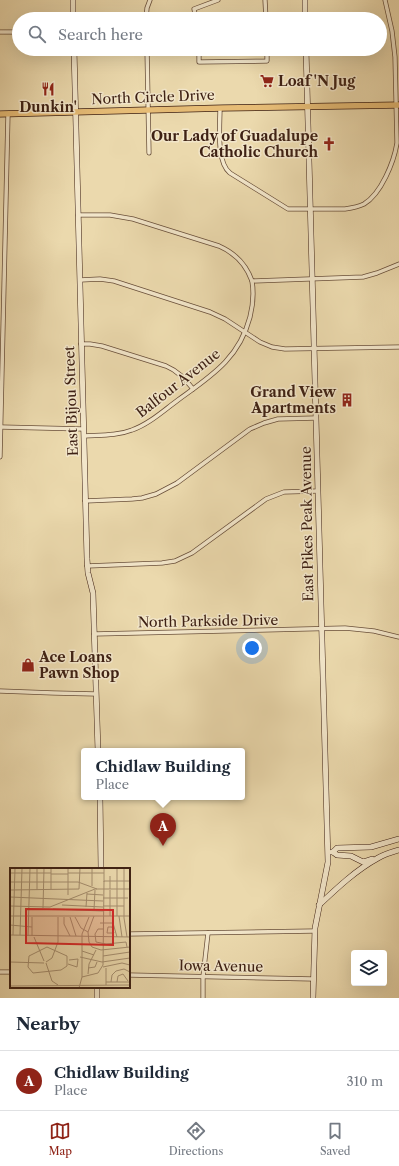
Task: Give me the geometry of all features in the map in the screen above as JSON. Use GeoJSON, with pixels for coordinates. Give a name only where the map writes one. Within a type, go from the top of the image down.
{"type":"FeatureCollection","features":[{"type":"Feature","properties":{"kind":"main road"},"geometry":{"type":"LineString","coordinates":[[73,0],[73,12]]}},
{"type":"Feature","properties":{"kind":"main road"},"geometry":{"type":"LineString","coordinates":[[305,0],[305,12]]}},
{"type":"Feature","properties":{"kind":"main road","name":"East Bijou Street"},"geometry":{"type":"LineString","coordinates":[[74,56],[87,566],[93,591],[98,748]]}},
{"type":"Feature","properties":{"kind":"main road","name":"East Pikes Peak Avenue"},"geometry":{"type":"LineString","coordinates":[[306,56],[309,210],[330,852],[314,931],[312,998]]}},
{"type":"Feature","properties":{"kind":"main road","name":"North Circle Drive"},"geometry":{"type":"LineString","coordinates":[[0,114],[75,111],[398,105]]}},
{"type":"Feature","properties":{"kind":"main road"},"geometry":{"type":"LineString","coordinates":[[100,800],[101,868]]}},
{"type":"Feature","properties":{"kind":"main road"},"geometry":{"type":"LineString","coordinates":[[330,852],[337,848],[371,847],[399,840]]}},
{"type":"Feature","properties":{"kind":"main road"},"geometry":{"type":"LineString","coordinates":[[330,852],[337,855],[351,856],[363,862],[399,850]]}},
{"type":"Feature","properties":{"kind":"main road"},"geometry":{"type":"LineString","coordinates":[[318,906],[342,884],[379,857]]}},
{"type":"Feature","properties":{"kind":"street"},"geometry":{"type":"LineString","coordinates":[[147,12],[150,0]]}},
{"type":"Feature","properties":{"kind":"street"},"geometry":{"type":"LineString","coordinates":[[195,12],[194,8],[218,0]]}},
{"type":"Feature","properties":{"kind":"street"},"geometry":{"type":"LineString","coordinates":[[265,0],[266,12]]}},
{"type":"Feature","properties":{"kind":"street"},"geometry":{"type":"LineString","coordinates":[[220,108],[220,153],[222,162],[227,171],[288,209],[309,210],[351,208],[364,204],[374,194],[388,171],[394,157],[398,136],[395,57],[392,31],[385,0]]}},
{"type":"Feature","properties":{"kind":"street"},"geometry":{"type":"LineString","coordinates":[[0,32],[12,32]]}},
{"type":"Feature","properties":{"kind":"street"},"geometry":{"type":"LineString","coordinates":[[146,56],[149,154]]}},
{"type":"Feature","properties":{"kind":"street"},"geometry":{"type":"LineString","coordinates":[[199,56],[199,62],[267,61],[267,56]]}},
{"type":"Feature","properties":{"kind":"street"},"geometry":{"type":"LineString","coordinates":[[0,457],[2,310],[8,114]]}},
{"type":"Feature","properties":{"kind":"street"},"geometry":{"type":"LineString","coordinates":[[78,215],[110,215],[133,219],[219,246],[237,257],[246,268],[252,281],[363,277],[399,264]]}},
{"type":"Feature","properties":{"kind":"street"},"geometry":{"type":"LineString","coordinates":[[0,216],[6,216]]}},
{"type":"Feature","properties":{"kind":"street"},"geometry":{"type":"LineString","coordinates":[[80,280],[100,279],[122,284],[210,312],[225,319],[260,342],[272,347],[285,349],[399,347]]}},
{"type":"Feature","properties":{"kind":"street","name":"Balfour Avenue"},"geometry":{"type":"LineString","coordinates":[[84,436],[115,434],[134,430],[148,423],[218,370],[229,359],[239,345],[245,332],[252,301],[252,281]]}},
{"type":"Feature","properties":{"kind":"street"},"geometry":{"type":"LineString","coordinates":[[81,344],[102,346],[166,366],[182,376],[193,389]]}},
{"type":"Feature","properties":{"kind":"street"},"geometry":{"type":"LineString","coordinates":[[85,501],[132,499],[156,494],[177,483],[250,429],[278,419],[316,418]]}},
{"type":"Feature","properties":{"kind":"street"},"geometry":{"type":"LineString","coordinates":[[1,428],[83,429]]}},
{"type":"Feature","properties":{"kind":"street"},"geometry":{"type":"LineString","coordinates":[[87,566],[162,564],[174,561],[192,553],[266,499],[284,492],[318,491]]}},
{"type":"Feature","properties":{"kind":"street","name":"North Parkside Drive"},"geometry":{"type":"LineString","coordinates":[[94,634],[345,628],[363,629],[399,637]]}},
{"type":"Feature","properties":{"kind":"street"},"geometry":{"type":"LineString","coordinates":[[0,691],[54,694],[96,694]]}},
{"type":"Feature","properties":{"kind":"street"},"geometry":{"type":"LineString","coordinates":[[130,934],[314,931]]}},
{"type":"Feature","properties":{"kind":"street"},"geometry":{"type":"LineString","coordinates":[[203,998],[203,977],[208,933]]}},
{"type":"Feature","properties":{"kind":"street","name":"Iowa Avenue"},"geometry":{"type":"LineString","coordinates":[[130,975],[313,979]]}},
{"type":"Feature","properties":{"kind":"place","name":"Loaf 'N Jug"},"geometry":{"type":"Point","coordinates":[267,81]}},
{"type":"Feature","properties":{"kind":"place","name":"Dunkin'"},"geometry":{"type":"Point","coordinates":[48,89]}},
{"type":"Feature","properties":{"kind":"place","name":"Our Lady of Guadalupe Catholic Church"},"geometry":{"type":"Point","coordinates":[329,144]}},
{"type":"Feature","properties":{"kind":"place","name":"Grand View Apartments"},"geometry":{"type":"Point","coordinates":[347,400]}},
{"type":"Feature","properties":{"kind":"place","name":"Ace Loans Pawn Shop"},"geometry":{"type":"Point","coordinates":[28,665]}},
{"type":"Feature","properties":{"kind":"place","name":"Chidlaw Building"},"geometry":{"type":"Point","coordinates":[163,846]}}]}
